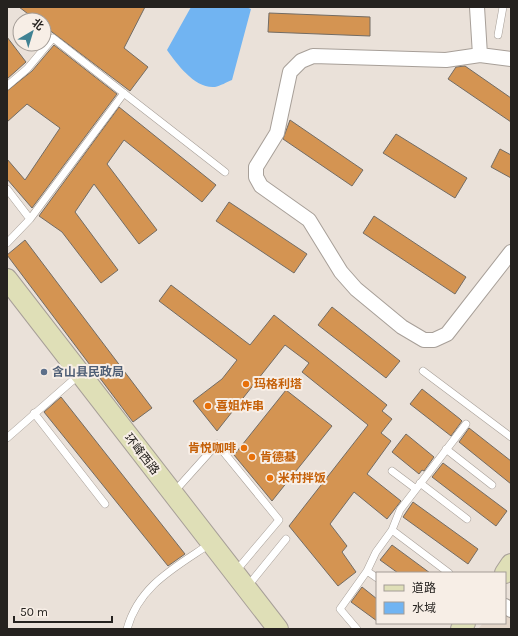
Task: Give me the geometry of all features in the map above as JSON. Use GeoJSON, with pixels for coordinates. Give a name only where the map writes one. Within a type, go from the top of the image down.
{"type":"FeatureCollection","features":[{"type":"Feature","properties":{"kind":"main road","name":"环峰西路"},"geometry":{"type":"LineString","coordinates":[[7,279],[278,629]]}},
{"type":"Feature","properties":{"kind":"main road"},"geometry":{"type":"LineString","coordinates":[[505,572],[511,564]]}},
{"type":"Feature","properties":{"kind":"street"},"geometry":{"type":"LineString","coordinates":[[477,7],[480,55]]}},
{"type":"Feature","properties":{"kind":"street"},"geometry":{"type":"LineString","coordinates":[[511,59],[480,55],[446,60],[314,56],[301,61],[290,72],[277,133],[256,167],[256,177],[261,186],[309,220],[341,272],[356,289],[402,327],[424,340],[434,340],[447,334],[511,252]]}},
{"type":"Feature","properties":{"kind":"lane"},"geometry":{"type":"LineString","coordinates":[[498,34],[503,7]]}},
{"type":"Feature","properties":{"kind":"lane"},"geometry":{"type":"LineString","coordinates":[[7,86],[28,69],[53,38],[224,172]]}},
{"type":"Feature","properties":{"kind":"lane"},"geometry":{"type":"LineString","coordinates":[[7,243],[30,219],[124,93]]}},
{"type":"Feature","properties":{"kind":"lane"},"geometry":{"type":"LineString","coordinates":[[7,189],[30,219]]}},
{"type":"Feature","properties":{"kind":"lane"},"geometry":{"type":"LineString","coordinates":[[423,370],[511,437]]}},
{"type":"Feature","properties":{"kind":"lane"},"geometry":{"type":"LineString","coordinates":[[7,438],[80,374]]}},
{"type":"Feature","properties":{"kind":"lane"},"geometry":{"type":"LineString","coordinates":[[34,413],[105,504]]}},
{"type":"Feature","properties":{"kind":"lane"},"geometry":{"type":"LineString","coordinates":[[357,629],[340,609],[367,571],[376,552],[392,530],[400,510],[466,424]]}},
{"type":"Feature","properties":{"kind":"lane"},"geometry":{"type":"LineString","coordinates":[[173,494],[217,444],[279,520],[234,573]]}},
{"type":"Feature","properties":{"kind":"lane"},"geometry":{"type":"LineString","coordinates":[[446,449],[492,485]]}},
{"type":"Feature","properties":{"kind":"lane"},"geometry":{"type":"LineString","coordinates":[[392,470],[467,519]]}},
{"type":"Feature","properties":{"kind":"lane"},"geometry":{"type":"LineString","coordinates":[[392,530],[449,572]]}},
{"type":"Feature","properties":{"kind":"lane"},"geometry":{"type":"LineString","coordinates":[[246,589],[286,539]]}},
{"type":"Feature","properties":{"kind":"lane"},"geometry":{"type":"LineString","coordinates":[[127,629],[142,598],[155,582],[211,543]]}},
{"type":"Feature","properties":{"kind":"lane"},"geometry":{"type":"LineString","coordinates":[[367,571],[376,577]]}},
{"type":"Feature","properties":{"kind":"shaded area"},"geometry":{"type":"Polygon","coordinates":[[[506,612],[511,615],[511,629],[478,629],[482,624],[506,624],[506,612]]]}},
{"type":"Feature","properties":{"kind":"water"},"geometry":{"type":"Polygon","coordinates":[[[191,7],[246,7],[251,9],[232,80],[215,87],[208,87],[200,84],[181,68],[167,50],[191,7]]]}},
{"type":"Feature","properties":{"kind":"building"},"geometry":{"type":"Polygon","coordinates":[[[19,7],[145,7],[124,48],[148,67],[130,91],[52,32],[52,12],[26,12],[19,7]]]}},
{"type":"Feature","properties":{"kind":"building"},"geometry":{"type":"Polygon","coordinates":[[[269,13],[370,17],[370,36],[268,32],[269,13]]]}},
{"type":"Feature","properties":{"kind":"building"},"geometry":{"type":"Polygon","coordinates":[[[7,37],[12,44],[12,52],[18,52],[26,62],[7,79],[7,37]]]}},
{"type":"Feature","properties":{"kind":"building"},"geometry":{"type":"Polygon","coordinates":[[[54,45],[117,94],[32,208],[7,179],[7,159],[25,180],[60,128],[27,104],[7,122],[7,91],[32,71],[48,52],[52,52],[52,47],[54,45]]]}},
{"type":"Feature","properties":{"kind":"building"},"geometry":{"type":"Polygon","coordinates":[[[465,66],[511,98],[511,122],[448,79],[456,67],[465,66]]]}},
{"type":"Feature","properties":{"kind":"building"},"geometry":{"type":"Polygon","coordinates":[[[119,107],[216,185],[202,202],[124,140],[107,164],[157,230],[139,244],[94,184],[75,212],[118,270],[101,283],[62,232],[39,216],[119,107]]]}},
{"type":"Feature","properties":{"kind":"building"},"geometry":{"type":"Polygon","coordinates":[[[290,120],[363,170],[352,186],[283,139],[290,120]]]}},
{"type":"Feature","properties":{"kind":"building"},"geometry":{"type":"Polygon","coordinates":[[[396,134],[467,178],[455,198],[383,153],[396,134]]]}},
{"type":"Feature","properties":{"kind":"building"},"geometry":{"type":"Polygon","coordinates":[[[500,149],[511,155],[511,178],[491,167],[500,149]]]}},
{"type":"Feature","properties":{"kind":"building"},"geometry":{"type":"Polygon","coordinates":[[[229,202],[307,254],[294,273],[216,221],[229,202]]]}},
{"type":"Feature","properties":{"kind":"building"},"geometry":{"type":"Polygon","coordinates":[[[374,216],[466,277],[455,294],[363,233],[374,216]]]}},
{"type":"Feature","properties":{"kind":"building"},"geometry":{"type":"Polygon","coordinates":[[[25,240],[152,408],[133,422],[7,255],[25,240]]]}},
{"type":"Feature","properties":{"kind":"building"},"geometry":{"type":"Polygon","coordinates":[[[171,285],[250,345],[274,315],[387,405],[382,411],[392,419],[381,433],[391,441],[367,474],[401,501],[387,519],[354,492],[330,524],[347,546],[342,552],[356,572],[338,586],[289,526],[368,425],[302,372],[309,363],[285,345],[217,431],[193,401],[222,379],[237,360],[159,301],[171,285]]]}},
{"type":"Feature","properties":{"kind":"building"},"geometry":{"type":"Polygon","coordinates":[[[332,307],[400,361],[386,378],[318,325],[332,307]]]}},
{"type":"Feature","properties":{"kind":"building"},"geometry":{"type":"Polygon","coordinates":[[[422,389],[462,421],[451,436],[410,404],[422,389]]]}},
{"type":"Feature","properties":{"kind":"building"},"geometry":{"type":"Polygon","coordinates":[[[286,390],[332,426],[272,501],[234,455],[286,390]]]}},
{"type":"Feature","properties":{"kind":"building"},"geometry":{"type":"Polygon","coordinates":[[[61,397],[185,554],[168,566],[44,412],[61,397]]]}},
{"type":"Feature","properties":{"kind":"building"},"geometry":{"type":"Polygon","coordinates":[[[469,428],[511,461],[511,484],[459,442],[469,428]]]}},
{"type":"Feature","properties":{"kind":"building"},"geometry":{"type":"Polygon","coordinates":[[[406,434],[434,457],[424,471],[422,470],[419,474],[392,452],[406,434]]]}},
{"type":"Feature","properties":{"kind":"building"},"geometry":{"type":"Polygon","coordinates":[[[443,463],[507,511],[496,526],[432,477],[443,463]]]}},
{"type":"Feature","properties":{"kind":"building"},"geometry":{"type":"Polygon","coordinates":[[[413,502],[478,549],[468,564],[403,517],[413,502]]]}},
{"type":"Feature","properties":{"kind":"building"},"geometry":{"type":"Polygon","coordinates":[[[392,545],[429,572],[397,572],[380,560],[392,545]]]}},
{"type":"Feature","properties":{"kind":"building"},"geometry":{"type":"Polygon","coordinates":[[[362,587],[376,598],[376,620],[351,602],[362,587]]]}},
{"type":"Feature","properties":{"kind":"place","name":"含山县民政局"},"geometry":{"type":"Point","coordinates":[44,372]}},
{"type":"Feature","properties":{"kind":"place","name":"玛格利塔"},"geometry":{"type":"Point","coordinates":[246,384]}},
{"type":"Feature","properties":{"kind":"place","name":"喜姐炸串"},"geometry":{"type":"Point","coordinates":[208,406]}},
{"type":"Feature","properties":{"kind":"place","name":"肯悦咖啡"},"geometry":{"type":"Point","coordinates":[244,448]}},
{"type":"Feature","properties":{"kind":"place","name":"肯德基"},"geometry":{"type":"Point","coordinates":[252,457]}},
{"type":"Feature","properties":{"kind":"place","name":"米村拌饭"},"geometry":{"type":"Point","coordinates":[270,478]}}]}
